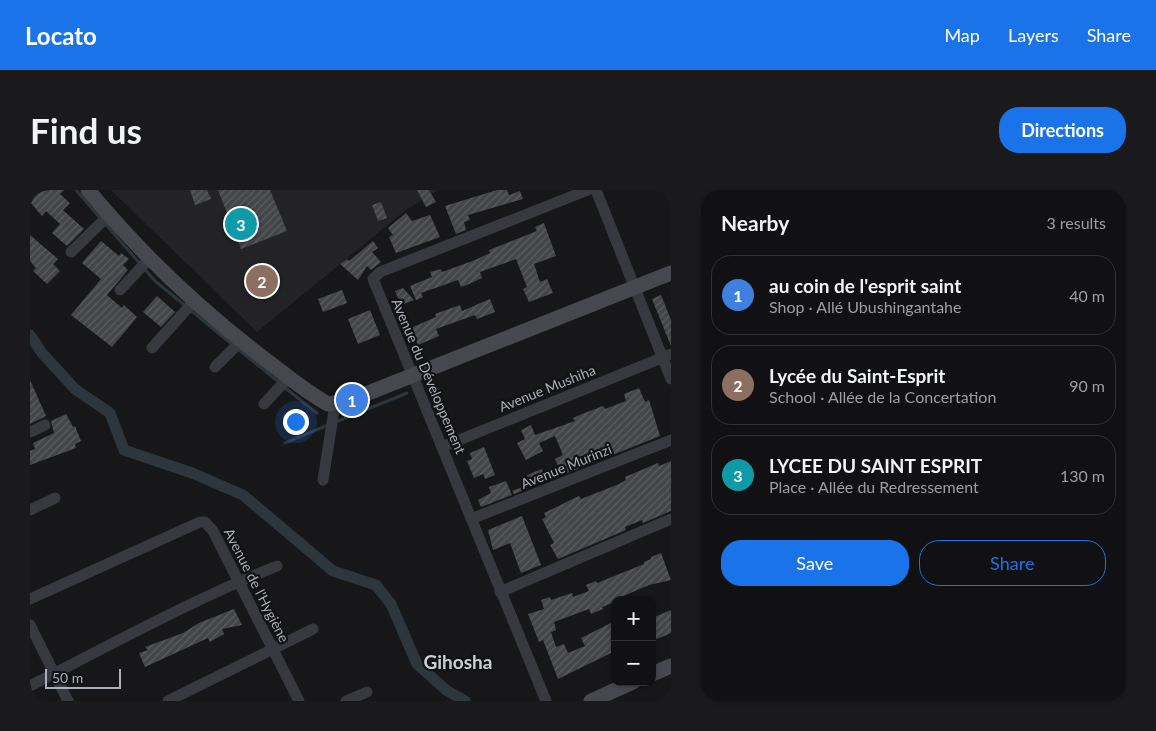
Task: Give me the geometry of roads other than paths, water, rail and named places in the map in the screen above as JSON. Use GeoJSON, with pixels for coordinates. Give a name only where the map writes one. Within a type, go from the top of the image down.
{"type":"FeatureCollection","features":[{"type":"Feature","properties":{"kind":"street"},"geometry":{"type":"LineString","coordinates":[[88,190],[149,259],[194,301],[241,341],[320,400],[336,404],[671,272]]}},
{"type":"Feature","properties":{"kind":"street","name":"Avenue du Développement"},"geometry":{"type":"LineString","coordinates":[[546,701],[374,284],[376,274],[588,190]]}},
{"type":"Feature","properties":{"kind":"street"},"geometry":{"type":"LineString","coordinates":[[596,190],[634,287],[667,356],[671,379]]}},
{"type":"Feature","properties":{"kind":"street"},"geometry":{"type":"LineString","coordinates":[[71,252],[109,215]]}},
{"type":"Feature","properties":{"kind":"street"},"geometry":{"type":"LineString","coordinates":[[120,290],[149,259]]}},
{"type":"Feature","properties":{"kind":"street"},"geometry":{"type":"LineString","coordinates":[[152,348],[194,301]]}},
{"type":"Feature","properties":{"kind":"street"},"geometry":{"type":"LineString","coordinates":[[215,367],[241,341]]}},
{"type":"Feature","properties":{"kind":"street","name":"Avenue Mushiha"},"geometry":{"type":"LineString","coordinates":[[442,447],[667,356]]}},
{"type":"Feature","properties":{"kind":"street"},"geometry":{"type":"LineString","coordinates":[[264,404],[289,377]]}},
{"type":"Feature","properties":{"kind":"street"},"geometry":{"type":"LineString","coordinates":[[323,480],[336,404]]}},
{"type":"Feature","properties":{"kind":"street"},"geometry":{"type":"LineString","coordinates":[[30,432],[45,425]]}},
{"type":"Feature","properties":{"kind":"street","name":"Avenue Murinzi"},"geometry":{"type":"LineString","coordinates":[[471,519],[671,440]]}},
{"type":"Feature","properties":{"kind":"street"},"geometry":{"type":"LineString","coordinates":[[30,510],[55,498]]}},
{"type":"Feature","properties":{"kind":"street"},"geometry":{"type":"LineString","coordinates":[[500,592],[671,519]]}},
{"type":"Feature","properties":{"kind":"street","name":"Avenue de l'Hygiène"},"geometry":{"type":"LineString","coordinates":[[30,599],[200,522],[210,525],[299,701]]}},
{"type":"Feature","properties":{"kind":"street"},"geometry":{"type":"LineString","coordinates":[[30,686],[144,627],[238,582],[278,566]]}},
{"type":"Feature","properties":{"kind":"street"},"geometry":{"type":"LineString","coordinates":[[30,625],[68,701]]}},
{"type":"Feature","properties":{"kind":"street"},"geometry":{"type":"LineString","coordinates":[[168,701],[313,629]]}},
{"type":"Feature","properties":{"kind":"street"},"geometry":{"type":"LineString","coordinates":[[656,672],[671,666]]}},
{"type":"Feature","properties":{"kind":"street"},"geometry":{"type":"LineString","coordinates":[[591,701],[624,686]]}},
{"type":"Feature","properties":{"kind":"street"},"geometry":{"type":"LineString","coordinates":[[346,701],[367,692]]}},
{"type":"Feature","properties":{"kind":"waterway"},"geometry":{"type":"LineString","coordinates":[[76,190],[155,281],[233,345]]}},
{"type":"Feature","properties":{"kind":"waterway"},"geometry":{"type":"LineString","coordinates":[[30,335],[42,353],[75,389],[110,413],[124,450],[192,473],[243,495],[333,571],[376,585],[391,604],[417,664],[446,690],[465,701]]}},
{"type":"Feature","properties":{"kind":"waterway"},"geometry":{"type":"LineString","coordinates":[[238,349],[280,383]]}},
{"type":"Feature","properties":{"kind":"waterway"},"geometry":{"type":"LineString","coordinates":[[284,387],[317,413]]}},
{"type":"Feature","properties":{"kind":"waterway"},"geometry":{"type":"LineString","coordinates":[[336,422],[407,393]]}},
{"type":"Feature","properties":{"kind":"waterway"},"geometry":{"type":"LineString","coordinates":[[285,443],[328,425]]}},
{"type":"Feature","properties":{"kind":"place","name":"LYCEE DU SAINT ESPRIT"},"geometry":{"type":"Point","coordinates":[241,224]}},
{"type":"Feature","properties":{"kind":"place","name":"Lycée du Saint-Esprit"},"geometry":{"type":"Point","coordinates":[262,281]}},
{"type":"Feature","properties":{"kind":"place","name":"au coin de l'esprit saint"},"geometry":{"type":"Point","coordinates":[352,400]}},
{"type":"Feature","properties":{"kind":"district","name":"Gihosha"},"geometry":{"type":"Point","coordinates":[458,661]}}]}
